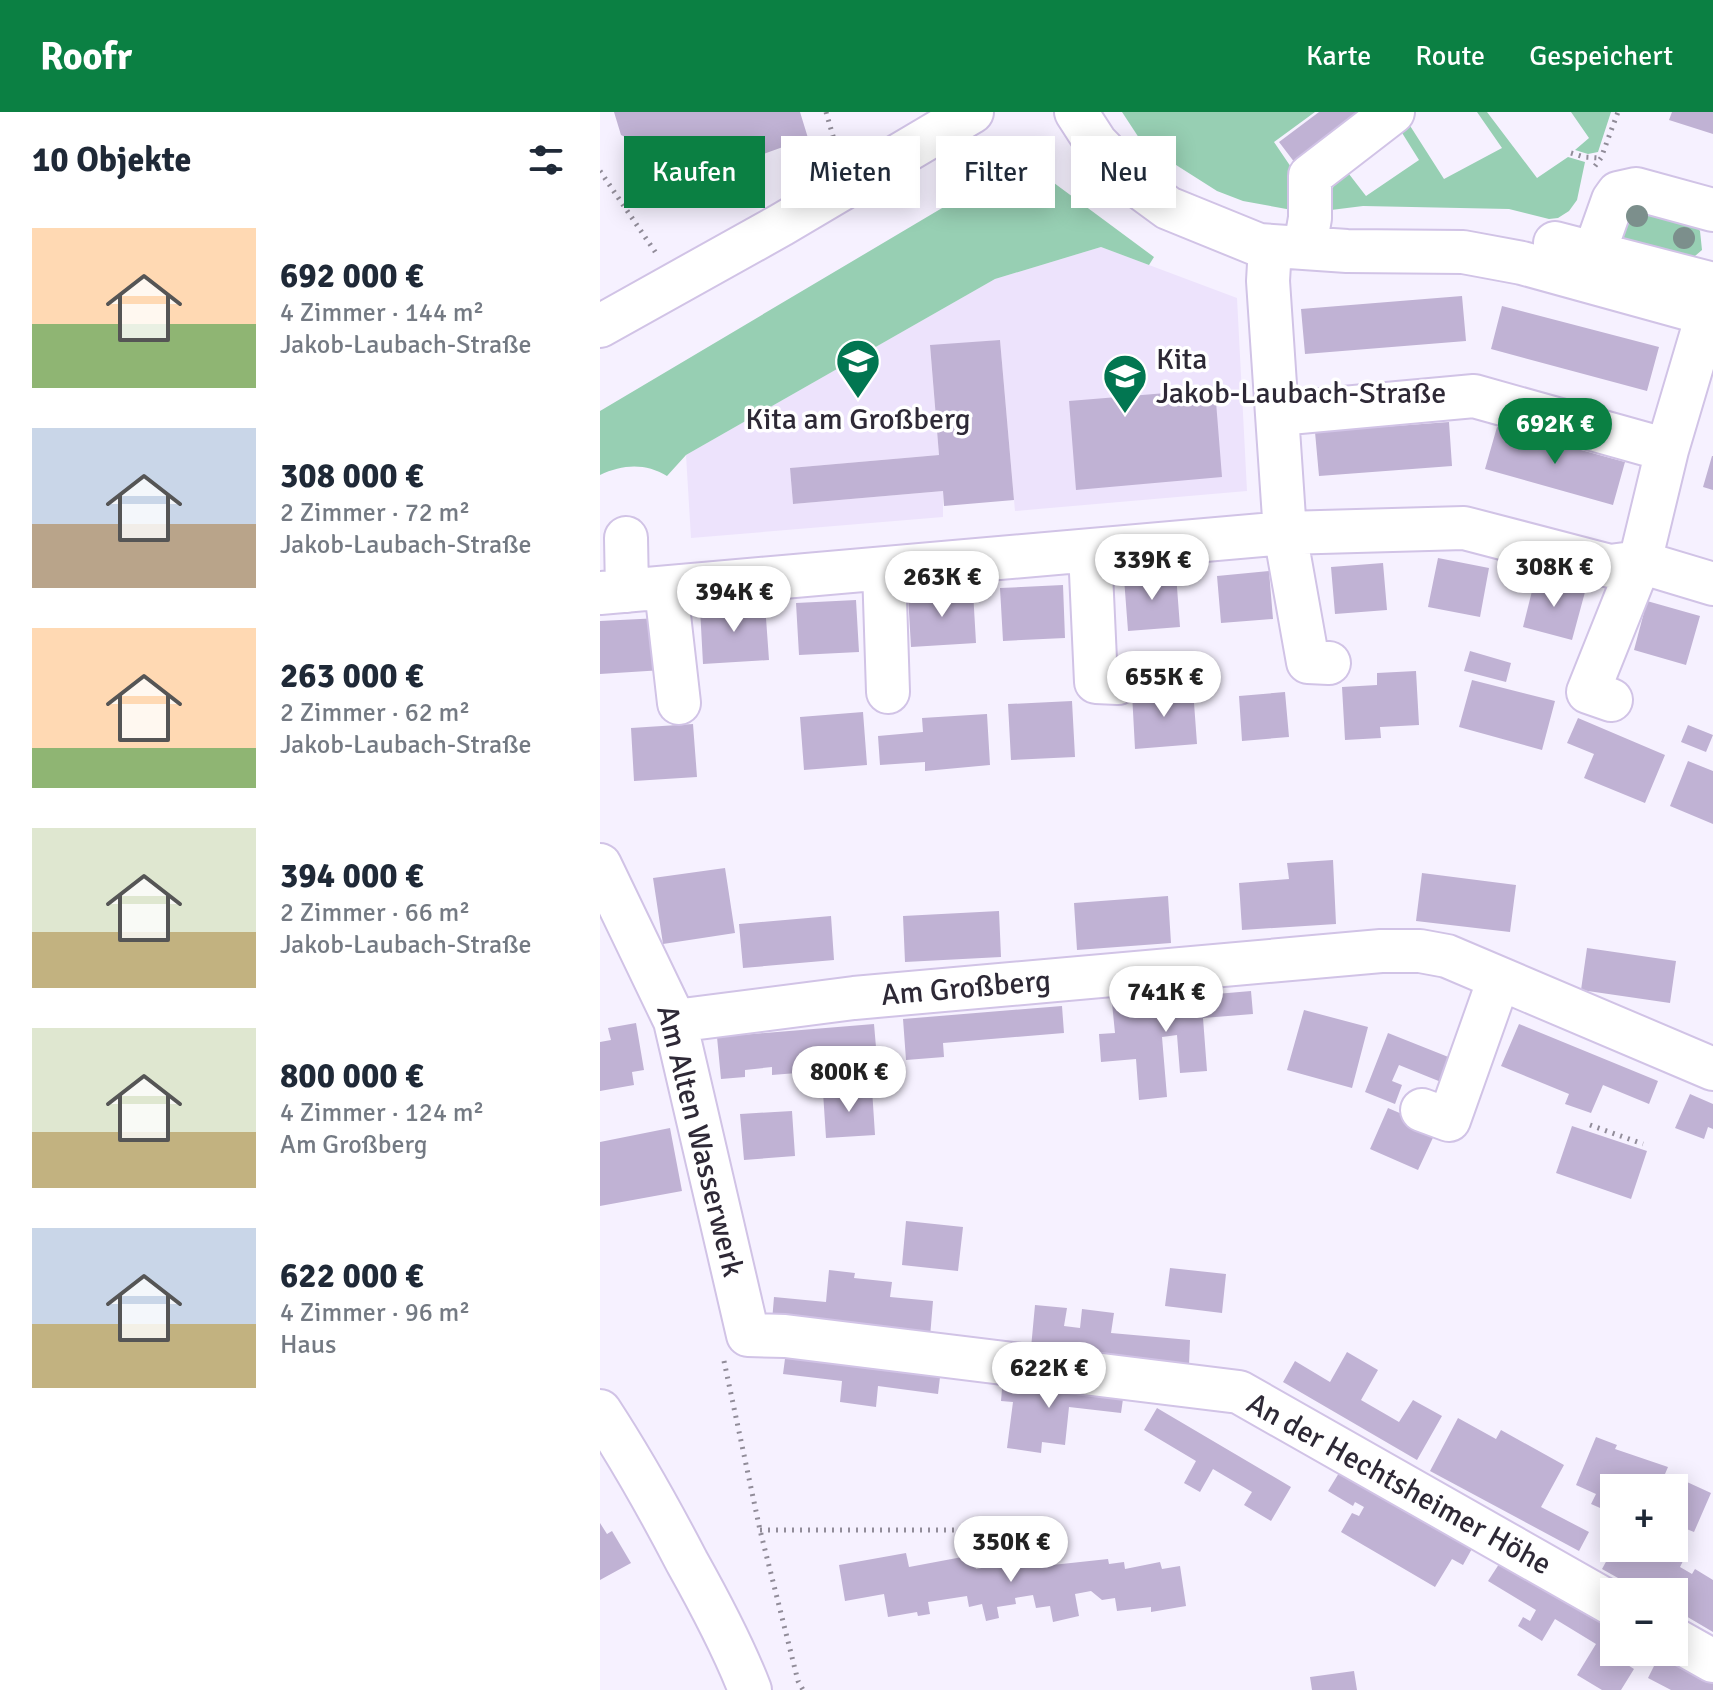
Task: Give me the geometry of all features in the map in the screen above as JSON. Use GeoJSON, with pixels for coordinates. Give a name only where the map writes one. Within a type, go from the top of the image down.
{"type":"FeatureCollection","features":[{"type":"Feature","properties":{"kind":"street"},"geometry":{"type":"LineString","coordinates":[[600,326],[781,225],[972,112]]}},
{"type":"Feature","properties":{"kind":"street"},"geometry":{"type":"LineString","coordinates":[[1076,112],[1116,166],[1168,208],[1234,237],[1287,247],[1368,233],[1439,229],[1510,236],[1589,267],[1711,298],[1697,414],[1667,450],[1640,562],[1586,691]]}},
{"type":"Feature","properties":{"kind":"street"},"geometry":{"type":"LineString","coordinates":[[1307,663],[1285,533],[1268,281],[1287,247],[1310,218],[1310,176],[1393,112]]}},
{"type":"Feature","properties":{"kind":"street"},"geometry":{"type":"LineString","coordinates":[[1589,267],[1618,193],[1636,189],[1713,210]]}},
{"type":"Feature","properties":{"kind":"street"},"geometry":{"type":"LineString","coordinates":[[1278,414],[1474,396],[1667,450]]}},
{"type":"Feature","properties":{"kind":"street"},"geometry":{"type":"LineString","coordinates":[[631,591],[1285,533],[1464,528],[1610,566],[1640,562],[1713,584]]}},
{"type":"Feature","properties":{"kind":"street"},"geometry":{"type":"LineString","coordinates":[[626,538],[631,591],[679,703]]}},
{"type":"Feature","properties":{"kind":"street"},"geometry":{"type":"LineString","coordinates":[[1090,551],[1095,683]]}},
{"type":"Feature","properties":{"kind":"street"},"geometry":{"type":"LineString","coordinates":[[884,569],[888,694]]}},
{"type":"Feature","properties":{"kind":"street","name":"Am Alten Wasserwerk"},"geometry":{"type":"LineString","coordinates":[[600,865],[675,1021],[748,1335]]}},
{"type":"Feature","properties":{"kind":"street","name":"Am Großberg"},"geometry":{"type":"LineString","coordinates":[[675,1021],[854,998],[1381,951],[1420,951],[1447,956],[1713,1069]]}},
{"type":"Feature","properties":{"kind":"street"},"geometry":{"type":"LineString","coordinates":[[1422,1110],[1449,1120],[1499,979]]}},
{"type":"Feature","properties":{"kind":"street","name":"An der Hechtsheimer Höhe"},"geometry":{"type":"LineString","coordinates":[[748,1335],[785,1336],[1239,1392],[1600,1597]]}},
{"type":"Feature","properties":{"kind":"street"},"geometry":{"type":"LineString","coordinates":[[600,1411],[634,1462],[702,1588],[750,1690]]}},
{"type":"Feature","properties":{"kind":"street"},"geometry":{"type":"LineString","coordinates":[[1688,1647],[1713,1661]]}},
{"type":"Feature","properties":{"kind":"path"},"geometry":{"type":"LineString","coordinates":[[826,112],[833,136]]}},
{"type":"Feature","properties":{"kind":"path"},"geometry":{"type":"LineString","coordinates":[[1593,168],[1601,158],[1618,112]]}},
{"type":"Feature","properties":{"kind":"path"},"geometry":{"type":"LineString","coordinates":[[1571,153],[1601,158]]}},
{"type":"Feature","properties":{"kind":"path"},"geometry":{"type":"LineString","coordinates":[[600,171],[663,263]]}},
{"type":"Feature","properties":{"kind":"path"},"geometry":{"type":"LineString","coordinates":[[1590,1125],[1643,1144]]}},
{"type":"Feature","properties":{"kind":"path"},"geometry":{"type":"LineString","coordinates":[[748,1335],[723,1355],[760,1530],[798,1681],[803,1690]]}},
{"type":"Feature","properties":{"kind":"path"},"geometry":{"type":"LineString","coordinates":[[760,1530],[980,1530]]}},
{"type":"Feature","properties":{"kind":"shaded area","name":"Kita Jakob-Laubach-Straße"},"geometry":{"type":"Polygon","coordinates":[[[1101,247],[1237,298],[1247,491],[1015,511],[1000,340],[930,346],[939,455],[790,468],[793,504],[943,491],[943,517],[691,538],[686,455],[995,279],[1101,247]]]}},
{"type":"Feature","properties":{"kind":"green space"},"geometry":{"type":"Polygon","coordinates":[[[1122,112],[1315,112],[1274,142],[1295,173],[1292,210],[1243,201],[1217,191],[1176,165],[1176,136],[1138,136],[1122,112]]]}},
{"type":"Feature","properties":{"kind":"green space"},"geometry":{"type":"Polygon","coordinates":[[[1477,112],[1487,112],[1537,178],[1568,157],[1585,162],[1577,200],[1569,211],[1558,218],[1549,219],[1509,209],[1363,206],[1323,211],[1335,183],[1349,174],[1366,196],[1419,160],[1399,128],[1407,121],[1444,179],[1502,148],[1477,112]]]}},
{"type":"Feature","properties":{"kind":"green space"},"geometry":{"type":"Polygon","coordinates":[[[1571,112],[1611,112],[1598,152],[1588,154],[1575,150],[1589,138],[1571,112]]]}},
{"type":"Feature","properties":{"kind":"green space"},"geometry":{"type":"Polygon","coordinates":[[[1055,184],[1071,196],[1071,208],[1088,208],[1154,257],[1149,265],[1101,247],[995,279],[686,455],[667,476],[634,466],[600,475],[600,411],[942,208],[1055,208],[1055,184]]]}},
{"type":"Feature","properties":{"kind":"green space"},"geometry":{"type":"Polygon","coordinates":[[[1636,211],[1695,224],[1700,231],[1702,250],[1688,262],[1613,244],[1627,215],[1636,211]]]}},
{"type":"Feature","properties":{"kind":"building"},"geometry":{"type":"Polygon","coordinates":[[[614,112],[800,112],[807,136],[781,136],[781,148],[765,153],[765,136],[621,135],[614,112]]]}},
{"type":"Feature","properties":{"kind":"building"},"geometry":{"type":"Polygon","coordinates":[[[1319,112],[1363,112],[1295,163],[1279,142],[1319,112]]]}},
{"type":"Feature","properties":{"kind":"building"},"geometry":{"type":"Polygon","coordinates":[[[1672,112],[1713,112],[1713,134],[1669,120],[1672,112]]]}},
{"type":"Feature","properties":{"kind":"building"},"geometry":{"type":"Polygon","coordinates":[[[1462,296],[1466,341],[1305,354],[1301,309],[1462,296]]]}},
{"type":"Feature","properties":{"kind":"building"},"geometry":{"type":"Polygon","coordinates":[[[1502,306],[1659,347],[1647,391],[1491,349],[1502,306]]]}},
{"type":"Feature","properties":{"kind":"building"},"geometry":{"type":"Polygon","coordinates":[[[1000,340],[1014,500],[944,506],[943,491],[793,504],[790,468],[939,455],[930,345],[1000,340]]]}},
{"type":"Feature","properties":{"kind":"building","name":"Kita Jakob-Laubach-Straße"},"geometry":{"type":"Polygon","coordinates":[[[1215,389],[1222,477],[1076,490],[1069,401],[1215,389]]]}},
{"type":"Feature","properties":{"kind":"building"},"geometry":{"type":"Polygon","coordinates":[[[1449,422],[1452,466],[1319,476],[1315,432],[1449,422]]]}},
{"type":"Feature","properties":{"kind":"building"},"geometry":{"type":"Polygon","coordinates":[[[1497,427],[1625,462],[1613,505],[1485,469],[1497,427]]]}},
{"type":"Feature","properties":{"kind":"building"},"geometry":{"type":"Polygon","coordinates":[[[1713,456],[1713,490],[1703,487],[1713,456]]]}},
{"type":"Feature","properties":{"kind":"building"},"geometry":{"type":"Polygon","coordinates":[[[1438,558],[1489,568],[1480,617],[1428,607],[1438,558]]]}},
{"type":"Feature","properties":{"kind":"building"},"geometry":{"type":"Polygon","coordinates":[[[1383,563],[1387,610],[1335,614],[1331,567],[1383,563]]]}},
{"type":"Feature","properties":{"kind":"building"},"geometry":{"type":"Polygon","coordinates":[[[1269,571],[1273,619],[1221,623],[1217,576],[1269,571]]]}},
{"type":"Feature","properties":{"kind":"building"},"geometry":{"type":"Polygon","coordinates":[[[1176,574],[1180,627],[1128,631],[1124,578],[1176,574]]]}},
{"type":"Feature","properties":{"kind":"building"},"geometry":{"type":"Polygon","coordinates":[[[1535,579],[1585,592],[1572,640],[1523,627],[1535,579]]]}},
{"type":"Feature","properties":{"kind":"building"},"geometry":{"type":"Polygon","coordinates":[[[1063,585],[1065,638],[1003,641],[1000,588],[1063,585]]]}},
{"type":"Feature","properties":{"kind":"building"},"geometry":{"type":"Polygon","coordinates":[[[973,591],[976,643],[911,647],[908,595],[973,591]]]}},
{"type":"Feature","properties":{"kind":"building"},"geometry":{"type":"Polygon","coordinates":[[[856,600],[859,652],[799,655],[796,603],[856,600]]]}},
{"type":"Feature","properties":{"kind":"building"},"geometry":{"type":"Polygon","coordinates":[[[1647,601],[1700,616],[1686,665],[1634,650],[1647,601]]]}},
{"type":"Feature","properties":{"kind":"building"},"geometry":{"type":"Polygon","coordinates":[[[765,604],[769,660],[703,664],[700,608],[765,604]]]}},
{"type":"Feature","properties":{"kind":"building"},"geometry":{"type":"Polygon","coordinates":[[[660,618],[663,670],[600,674],[600,621],[660,618]]]}},
{"type":"Feature","properties":{"kind":"building"},"geometry":{"type":"Polygon","coordinates":[[[1470,651],[1511,663],[1506,682],[1464,671],[1470,651]]]}},
{"type":"Feature","properties":{"kind":"building"},"geometry":{"type":"Polygon","coordinates":[[[1416,671],[1419,725],[1380,727],[1381,738],[1345,740],[1342,687],[1377,685],[1377,673],[1416,671]]]}},
{"type":"Feature","properties":{"kind":"building"},"geometry":{"type":"Polygon","coordinates":[[[1472,680],[1555,701],[1542,750],[1459,727],[1472,680]]]}},
{"type":"Feature","properties":{"kind":"building"},"geometry":{"type":"Polygon","coordinates":[[[1193,689],[1197,744],[1135,749],[1132,693],[1193,689]]]}},
{"type":"Feature","properties":{"kind":"building"},"geometry":{"type":"Polygon","coordinates":[[[1285,692],[1289,737],[1242,741],[1239,696],[1285,692]]]}},
{"type":"Feature","properties":{"kind":"building"},"geometry":{"type":"Polygon","coordinates":[[[1072,701],[1075,757],[1011,760],[1008,704],[1072,701]]]}},
{"type":"Feature","properties":{"kind":"building"},"geometry":{"type":"Polygon","coordinates":[[[863,712],[867,765],[804,770],[800,717],[863,712]]]}},
{"type":"Feature","properties":{"kind":"building"},"geometry":{"type":"Polygon","coordinates":[[[987,714],[990,765],[925,771],[925,762],[880,765],[878,736],[923,732],[922,718],[987,714]]]}},
{"type":"Feature","properties":{"kind":"building"},"geometry":{"type":"Polygon","coordinates":[[[1578,718],[1665,755],[1645,803],[1584,778],[1594,754],[1567,743],[1578,718]]]}},
{"type":"Feature","properties":{"kind":"building"},"geometry":{"type":"Polygon","coordinates":[[[693,724],[697,777],[634,781],[631,728],[693,724]]]}},
{"type":"Feature","properties":{"kind":"building"},"geometry":{"type":"Polygon","coordinates":[[[1688,725],[1713,735],[1706,752],[1681,742],[1688,725]]]}},
{"type":"Feature","properties":{"kind":"building"},"geometry":{"type":"Polygon","coordinates":[[[1688,761],[1713,771],[1713,824],[1670,806],[1688,761]]]}},
{"type":"Feature","properties":{"kind":"building"},"geometry":{"type":"Polygon","coordinates":[[[1333,860],[1336,924],[1242,930],[1239,883],[1289,879],[1287,863],[1333,860]]]}},
{"type":"Feature","properties":{"kind":"building"},"geometry":{"type":"Polygon","coordinates":[[[725,868],[735,933],[663,944],[653,878],[725,868]]]}},
{"type":"Feature","properties":{"kind":"building"},"geometry":{"type":"Polygon","coordinates":[[[1422,873],[1516,885],[1510,932],[1416,921],[1422,873]]]}},
{"type":"Feature","properties":{"kind":"building"},"geometry":{"type":"Polygon","coordinates":[[[1168,896],[1171,943],[1077,950],[1074,903],[1168,896]]]}},
{"type":"Feature","properties":{"kind":"building"},"geometry":{"type":"Polygon","coordinates":[[[999,911],[1001,957],[905,962],[903,916],[999,911]]]}},
{"type":"Feature","properties":{"kind":"building"},"geometry":{"type":"Polygon","coordinates":[[[831,916],[834,960],[743,968],[739,924],[831,916]]]}},
{"type":"Feature","properties":{"kind":"building"},"geometry":{"type":"Polygon","coordinates":[[[1587,948],[1676,961],[1670,1003],[1581,990],[1587,948]]]}},
{"type":"Feature","properties":{"kind":"building"},"geometry":{"type":"Polygon","coordinates":[[[1251,991],[1253,1014],[1203,1018],[1207,1071],[1180,1073],[1177,1035],[1162,1037],[1167,1097],[1139,1100],[1136,1059],[1101,1062],[1099,1034],[1115,1033],[1112,1003],[1251,991]]]}},
{"type":"Feature","properties":{"kind":"building"},"geometry":{"type":"Polygon","coordinates":[[[1062,1006],[1064,1033],[943,1043],[944,1057],[906,1060],[903,1019],[1062,1006]]]}},
{"type":"Feature","properties":{"kind":"building"},"geometry":{"type":"Polygon","coordinates":[[[1304,1010],[1368,1027],[1352,1088],[1287,1070],[1304,1010]]]}},
{"type":"Feature","properties":{"kind":"building"},"geometry":{"type":"Polygon","coordinates":[[[636,1023],[644,1070],[632,1072],[634,1085],[600,1091],[600,1042],[611,1040],[608,1028],[636,1023]]]}},
{"type":"Feature","properties":{"kind":"building"},"geometry":{"type":"Polygon","coordinates":[[[874,1024],[877,1059],[796,1065],[797,1073],[772,1075],[772,1067],[745,1070],[745,1077],[721,1079],[717,1037],[874,1024]]]}},
{"type":"Feature","properties":{"kind":"building"},"geometry":{"type":"Polygon","coordinates":[[[1519,1024],[1658,1081],[1649,1104],[1603,1085],[1591,1113],[1565,1104],[1569,1094],[1501,1066],[1519,1024]]]}},
{"type":"Feature","properties":{"kind":"building"},"geometry":{"type":"Polygon","coordinates":[[[1388,1033],[1461,1062],[1451,1086],[1399,1065],[1392,1081],[1402,1085],[1395,1104],[1365,1092],[1388,1033]]]}},
{"type":"Feature","properties":{"kind":"building"},"geometry":{"type":"Polygon","coordinates":[[[872,1089],[875,1135],[826,1138],[823,1092],[872,1089]]]}},
{"type":"Feature","properties":{"kind":"building"},"geometry":{"type":"Polygon","coordinates":[[[1690,1094],[1713,1104],[1713,1129],[1708,1127],[1704,1139],[1675,1128],[1690,1094]]]}},
{"type":"Feature","properties":{"kind":"building"},"geometry":{"type":"Polygon","coordinates":[[[1388,1108],[1437,1129],[1418,1170],[1370,1149],[1388,1108]]]}},
{"type":"Feature","properties":{"kind":"building"},"geometry":{"type":"Polygon","coordinates":[[[792,1111],[795,1156],[744,1160],[740,1114],[792,1111]]]}},
{"type":"Feature","properties":{"kind":"building"},"geometry":{"type":"Polygon","coordinates":[[[1572,1126],[1647,1151],[1631,1199],[1556,1173],[1572,1126]]]}},
{"type":"Feature","properties":{"kind":"building"},"geometry":{"type":"Polygon","coordinates":[[[670,1128],[682,1191],[600,1206],[600,1142],[670,1128]]]}},
{"type":"Feature","properties":{"kind":"building"},"geometry":{"type":"Polygon","coordinates":[[[906,1221],[963,1227],[958,1271],[902,1265],[906,1221]]]}},
{"type":"Feature","properties":{"kind":"building"},"geometry":{"type":"Polygon","coordinates":[[[1170,1268],[1226,1274],[1222,1313],[1165,1306],[1170,1268]]]}},
{"type":"Feature","properties":{"kind":"building"},"geometry":{"type":"Polygon","coordinates":[[[829,1270],[855,1273],[854,1278],[892,1282],[890,1297],[933,1301],[930,1337],[772,1321],[774,1297],[826,1302],[829,1270]]]}},
{"type":"Feature","properties":{"kind":"building"},"geometry":{"type":"Polygon","coordinates":[[[1035,1305],[1067,1308],[1064,1326],[1080,1328],[1082,1309],[1114,1313],[1111,1333],[1190,1340],[1189,1365],[1031,1348],[1035,1305]]]}},
{"type":"Feature","properties":{"kind":"building"},"geometry":{"type":"Polygon","coordinates":[[[786,1351],[941,1369],[938,1394],[878,1386],[876,1407],[840,1402],[842,1381],[783,1374],[786,1351]]]}},
{"type":"Feature","properties":{"kind":"building"},"geometry":{"type":"Polygon","coordinates":[[[1347,1352],[1378,1370],[1361,1400],[1399,1422],[1413,1400],[1442,1416],[1417,1460],[1283,1382],[1295,1361],[1330,1382],[1347,1352]]]}},
{"type":"Feature","properties":{"kind":"building"},"geometry":{"type":"Polygon","coordinates":[[[1003,1377],[1124,1392],[1121,1413],[1069,1407],[1065,1445],[1042,1442],[1041,1453],[1007,1448],[1013,1402],[1001,1401],[1003,1377]]]}},
{"type":"Feature","properties":{"kind":"building"},"geometry":{"type":"Polygon","coordinates":[[[1157,1408],[1291,1487],[1271,1521],[1244,1505],[1252,1492],[1213,1469],[1200,1492],[1184,1483],[1196,1461],[1144,1430],[1157,1408]]]}},
{"type":"Feature","properties":{"kind":"building"},"geometry":{"type":"Polygon","coordinates":[[[1458,1418],[1496,1439],[1501,1430],[1564,1465],[1541,1507],[1589,1532],[1579,1551],[1430,1471],[1458,1418]]]}},
{"type":"Feature","properties":{"kind":"building"},"geometry":{"type":"Polygon","coordinates":[[[1596,1437],[1617,1445],[1615,1449],[1668,1467],[1665,1474],[1600,1474],[1600,1508],[1591,1504],[1596,1494],[1576,1485],[1596,1437]]]}},
{"type":"Feature","properties":{"kind":"building"},"geometry":{"type":"Polygon","coordinates":[[[1342,1468],[1474,1545],[1463,1565],[1452,1559],[1435,1587],[1341,1532],[1352,1513],[1359,1516],[1364,1507],[1355,1502],[1353,1506],[1328,1491],[1342,1468]]]}},
{"type":"Feature","properties":{"kind":"building"},"geometry":{"type":"Polygon","coordinates":[[[1688,1482],[1711,1493],[1694,1532],[1688,1530],[1688,1482]]]}},
{"type":"Feature","properties":{"kind":"building"},"geometry":{"type":"Polygon","coordinates":[[[600,1523],[607,1534],[612,1531],[631,1563],[600,1580],[600,1523]]]}},
{"type":"Feature","properties":{"kind":"building"},"geometry":{"type":"Polygon","coordinates":[[[906,1553],[909,1567],[973,1555],[976,1569],[1041,1553],[1043,1566],[1108,1559],[1109,1564],[1124,1562],[1125,1569],[1160,1562],[1162,1569],[1180,1566],[1186,1606],[1151,1612],[1151,1607],[1117,1611],[1115,1598],[1102,1600],[1091,1591],[1075,1594],[1079,1616],[1053,1622],[1050,1606],[1036,1608],[1033,1595],[1015,1598],[1016,1604],[997,1607],[999,1618],[986,1621],[982,1604],[969,1607],[967,1596],[928,1602],[930,1614],[918,1616],[917,1612],[888,1617],[884,1594],[845,1601],[839,1565],[906,1553]]]}},
{"type":"Feature","properties":{"kind":"building"},"geometry":{"type":"Polygon","coordinates":[[[1501,1561],[1600,1619],[1600,1666],[1629,1666],[1634,1669],[1621,1690],[1602,1690],[1577,1675],[1596,1644],[1555,1619],[1542,1641],[1518,1626],[1523,1617],[1530,1621],[1536,1610],[1488,1581],[1501,1561]]]}},
{"type":"Feature","properties":{"kind":"building"},"geometry":{"type":"Polygon","coordinates":[[[1606,1562],[1682,1562],[1680,1567],[1692,1574],[1695,1569],[1713,1580],[1713,1632],[1688,1617],[1688,1578],[1618,1578],[1602,1569],[1606,1562]]]}},
{"type":"Feature","properties":{"kind":"building"},"geometry":{"type":"Polygon","coordinates":[[[1654,1666],[1683,1666],[1713,1682],[1713,1690],[1671,1690],[1648,1678],[1654,1666]]]}},
{"type":"Feature","properties":{"kind":"building"},"geometry":{"type":"Polygon","coordinates":[[[1354,1671],[1357,1690],[1312,1690],[1310,1677],[1354,1671]]]}},
{"type":"Feature","properties":{"kind":"place","name":"Kita am Großberg"},"geometry":{"type":"Point","coordinates":[858,400]}},
{"type":"Feature","properties":{"kind":"place","name":"Kita Jakob-Laubach-Straße"},"geometry":{"type":"Point","coordinates":[1125,415]}}]}
